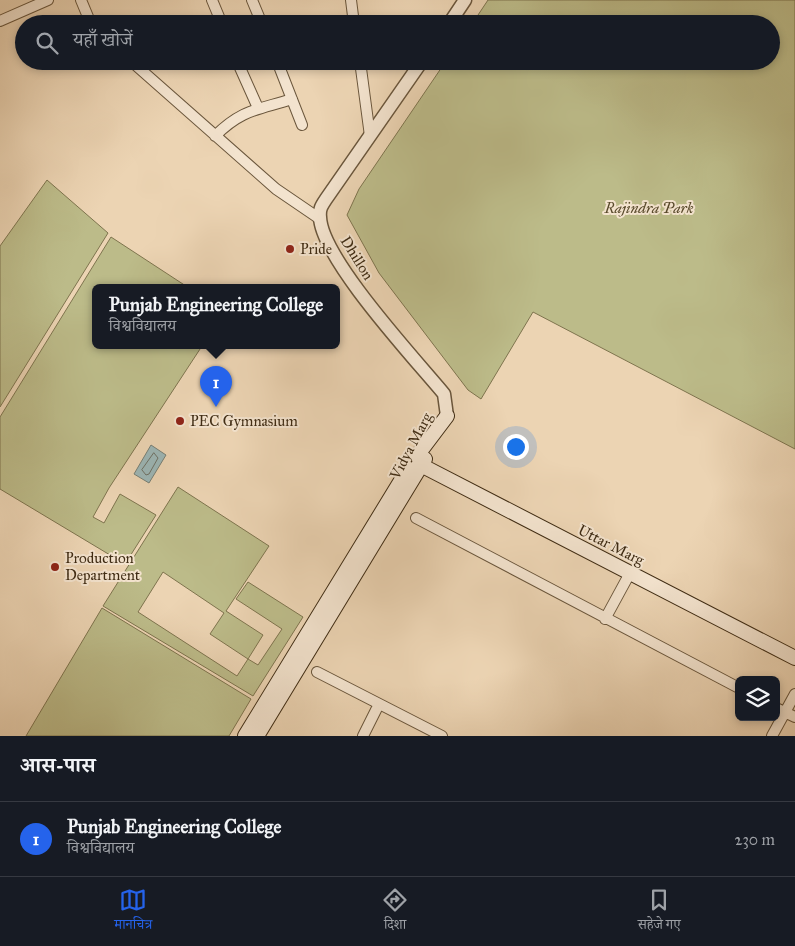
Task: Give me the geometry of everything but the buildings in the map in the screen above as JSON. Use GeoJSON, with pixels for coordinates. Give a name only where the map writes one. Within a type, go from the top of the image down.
{"type":"FeatureCollection","features":[{"type":"Feature","properties":{"kind":"main road","name":"Vidya Marg"},"geometry":{"type":"LineString","coordinates":[[244,736],[447,416]]}},
{"type":"Feature","properties":{"kind":"main road","name":"Vidya Marg"},"geometry":{"type":"LineString","coordinates":[[257,736],[417,463]]}},
{"type":"Feature","properties":{"kind":"main road","name":"Uttar Marg"},"geometry":{"type":"LineString","coordinates":[[417,463],[795,658]]}},
{"type":"Feature","properties":{"kind":"street"},"geometry":{"type":"LineString","coordinates":[[0,21],[48,0]]}},
{"type":"Feature","properties":{"kind":"street"},"geometry":{"type":"LineString","coordinates":[[82,0],[88,15]]}},
{"type":"Feature","properties":{"kind":"street"},"geometry":{"type":"LineString","coordinates":[[212,0],[218,15]]}},
{"type":"Feature","properties":{"kind":"street"},"geometry":{"type":"LineString","coordinates":[[252,0],[258,15]]}},
{"type":"Feature","properties":{"kind":"street"},"geometry":{"type":"LineString","coordinates":[[351,0],[353,15]]}},
{"type":"Feature","properties":{"kind":"street"},"geometry":{"type":"LineString","coordinates":[[455,15],[465,0]]}},
{"type":"Feature","properties":{"kind":"street"},"geometry":{"type":"LineString","coordinates":[[141,70],[276,189],[320,219]]}},
{"type":"Feature","properties":{"kind":"street"},"geometry":{"type":"LineString","coordinates":[[241,70],[258,108]]}},
{"type":"Feature","properties":{"kind":"street"},"geometry":{"type":"LineString","coordinates":[[281,70],[302,125]]}},
{"type":"Feature","properties":{"kind":"street"},"geometry":{"type":"LineString","coordinates":[[361,70],[370,136]]}},
{"type":"Feature","properties":{"kind":"street"},"geometry":{"type":"LineString","coordinates":[[320,219],[320,209],[326,199],[416,70]]}},
{"type":"Feature","properties":{"kind":"street"},"geometry":{"type":"LineString","coordinates":[[215,136],[234,119],[258,108],[292,99]]}},
{"type":"Feature","properties":{"kind":"street","name":"Dhillon"},"geometry":{"type":"LineString","coordinates":[[320,219],[333,254],[359,291],[444,394],[447,416]]}},
{"type":"Feature","properties":{"kind":"street"},"geometry":{"type":"LineString","coordinates":[[416,518],[735,686]]}},
{"type":"Feature","properties":{"kind":"street"},"geometry":{"type":"LineString","coordinates":[[605,619],[630,573]]}},
{"type":"Feature","properties":{"kind":"street"},"geometry":{"type":"LineString","coordinates":[[317,672],[442,736]]}},
{"type":"Feature","properties":{"kind":"street"},"geometry":{"type":"LineString","coordinates":[[772,736],[795,694]]}},
{"type":"Feature","properties":{"kind":"street"},"geometry":{"type":"LineString","coordinates":[[363,736],[379,704]]}},
{"type":"Feature","properties":{"kind":"green space","name":"Rajindra Park"},"geometry":{"type":"Polygon","coordinates":[[[488,0],[795,0],[795,449],[533,312],[481,399],[468,390],[379,273],[347,215],[359,189],[440,70],[780,70],[780,15],[478,15],[488,0]]]}},
{"type":"Feature","properties":{"kind":"green space"},"geometry":{"type":"Polygon","coordinates":[[[47,180],[108,233],[0,407],[0,246],[47,180]]]}},
{"type":"Feature","properties":{"kind":"green space"},"geometry":{"type":"Polygon","coordinates":[[[111,237],[183,284],[92,284],[92,349],[200,349],[109,488],[93,517],[104,523],[120,494],[156,515],[125,564],[0,489],[0,417],[111,237]]]}},
{"type":"Feature","properties":{"kind":"green space"},"geometry":{"type":"Polygon","coordinates":[[[178,487],[269,546],[226,611],[263,635],[248,659],[258,665],[282,629],[236,599],[248,582],[303,617],[253,696],[103,606],[178,487]],[[163,572],[138,612],[237,676],[248,659],[210,634],[224,613],[163,572]]]}},
{"type":"Feature","properties":{"kind":"green space"},"geometry":{"type":"Polygon","coordinates":[[[102,608],[251,699],[229,736],[26,736],[102,608]]]}},
{"type":"Feature","properties":{"kind":"water"},"geometry":{"type":"Polygon","coordinates":[[[151,445],[166,455],[149,483],[134,474],[151,445]]]}},
{"type":"Feature","properties":{"kind":"place","name":"Pride"},"geometry":{"type":"Point","coordinates":[290,249]}},
{"type":"Feature","properties":{"kind":"place","name":"Punjab Engineering College"},"geometry":{"type":"Point","coordinates":[216,407]}},
{"type":"Feature","properties":{"kind":"place","name":"PEC Gymnasium"},"geometry":{"type":"Point","coordinates":[180,421]}},
{"type":"Feature","properties":{"kind":"place","name":"Production Department"},"geometry":{"type":"Point","coordinates":[55,567]}}]}
